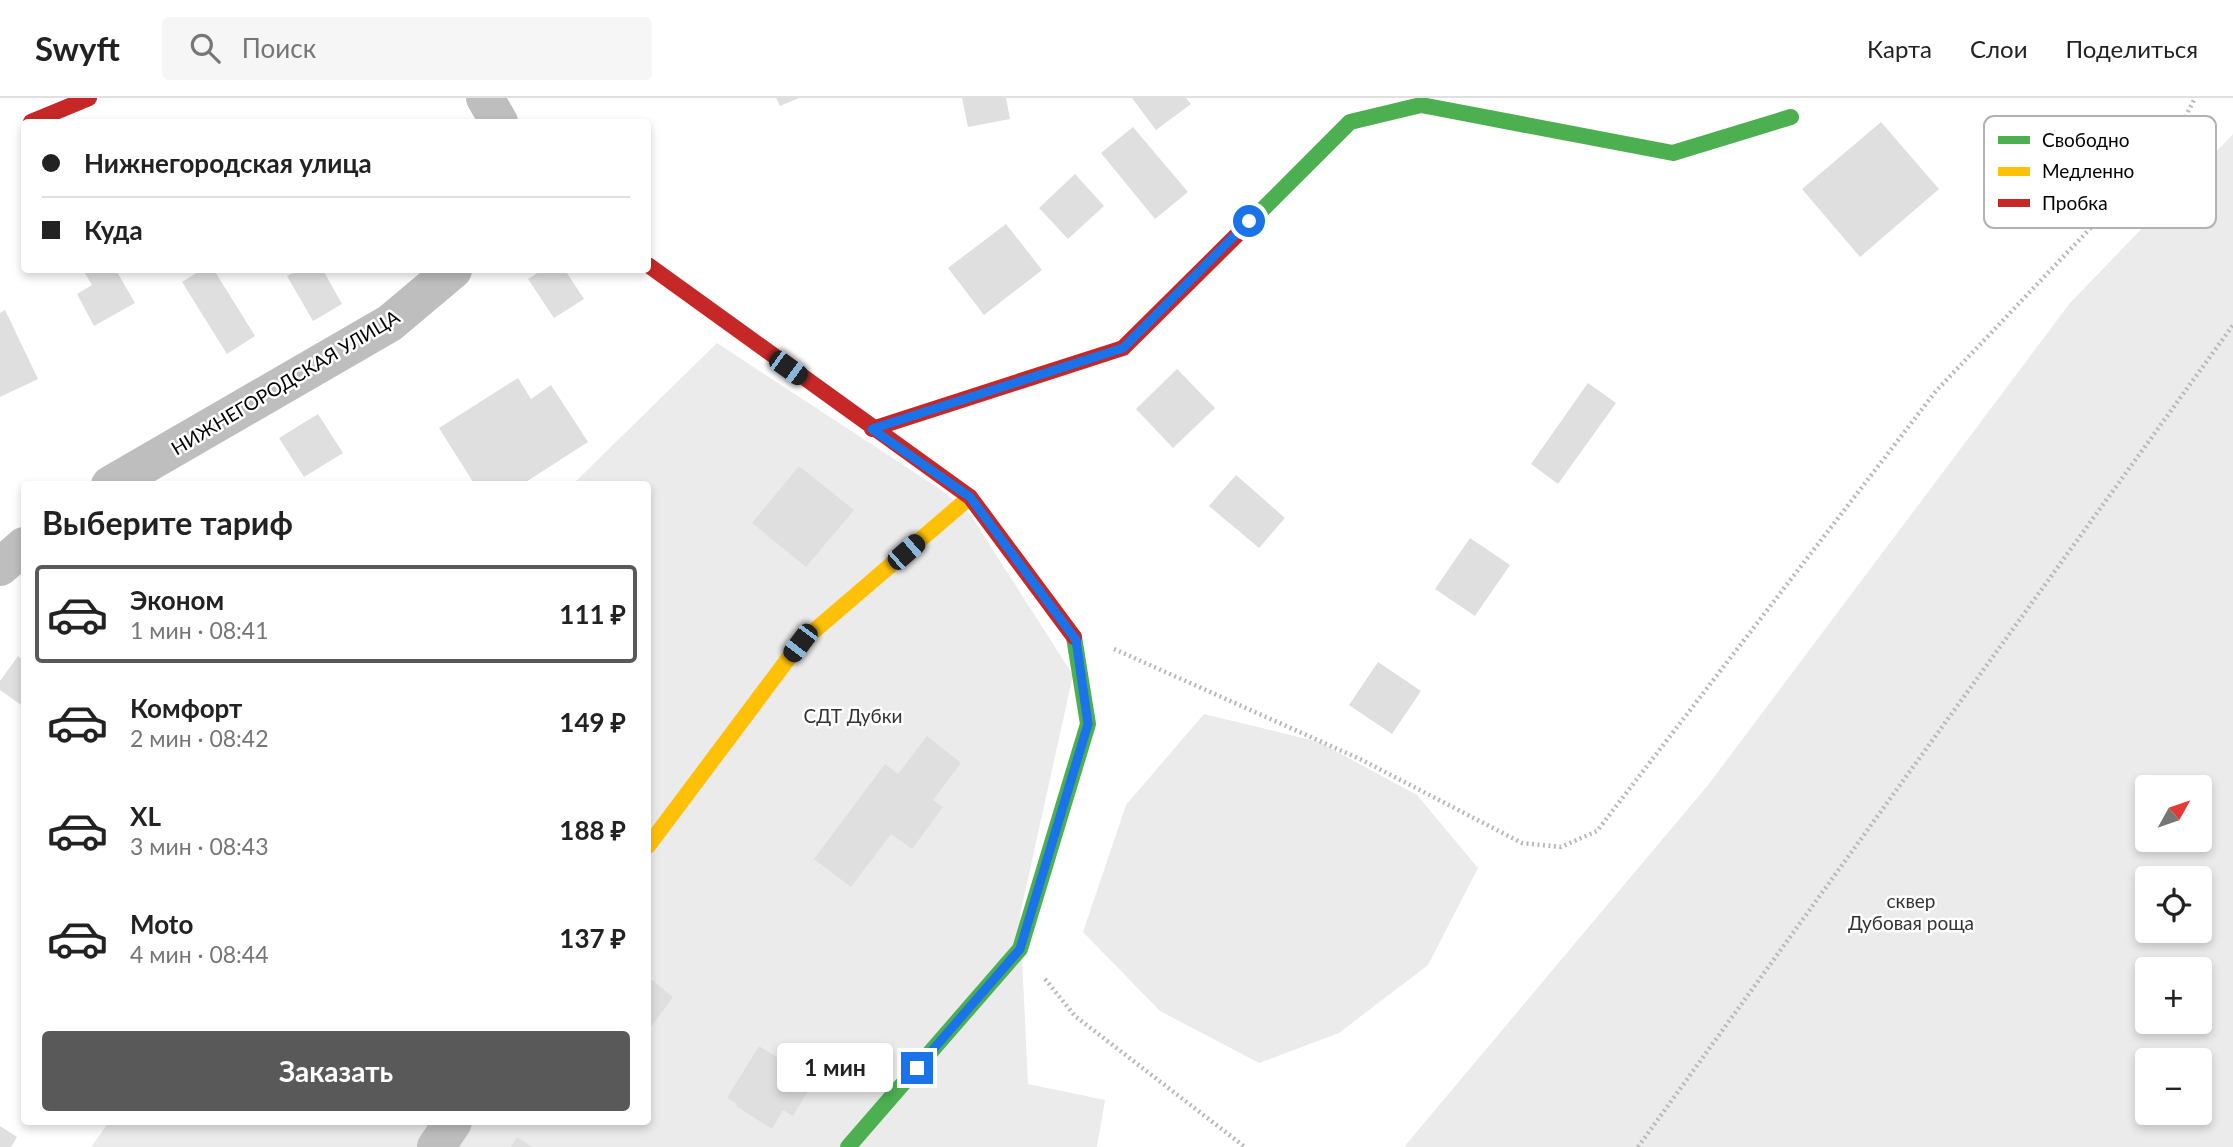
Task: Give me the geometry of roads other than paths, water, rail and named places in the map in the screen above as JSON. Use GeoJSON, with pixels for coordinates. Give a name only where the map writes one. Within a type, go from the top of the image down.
{"type":"FeatureCollection","features":[{"type":"Feature","properties":{"kind":"street"},"geometry":{"type":"LineString","coordinates":[[38,119],[89,98]]}},
{"type":"Feature","properties":{"kind":"street"},"geometry":{"type":"LineString","coordinates":[[485,98],[497,119]]}},
{"type":"Feature","properties":{"kind":"street"},"geometry":{"type":"LineString","coordinates":[[872,429],[1123,348],[1350,122],[1421,105],[1673,153],[1791,117]]}},
{"type":"Feature","properties":{"kind":"street"},"geometry":{"type":"LineString","coordinates":[[651,267],[872,429],[970,497],[1076,640],[1088,724],[1020,949],[848,1147]]}},
{"type":"Feature","properties":{"kind":"street","name":"НИЖНЕГОРОДСКАЯ УЛИЦА"},"geometry":{"type":"LineString","coordinates":[[117,481],[390,323],[449,273]]}},
{"type":"Feature","properties":{"kind":"street"},"geometry":{"type":"LineString","coordinates":[[651,842],[800,643],[970,497]]}},
{"type":"Feature","properties":{"kind":"street"},"geometry":{"type":"LineString","coordinates":[[0,567],[21,549]]}},
{"type":"Feature","properties":{"kind":"street"},"geometry":{"type":"LineString","coordinates":[[436,1147],[451,1125]]}},
{"type":"Feature","properties":{"kind":"park label","name":"СДТ Дубки"},"geometry":{"type":"Point","coordinates":[853,715]}},
{"type":"Feature","properties":{"kind":"park label","name":"сквер Дубовая роща"},"geometry":{"type":"Point","coordinates":[1911,911]}}]}
